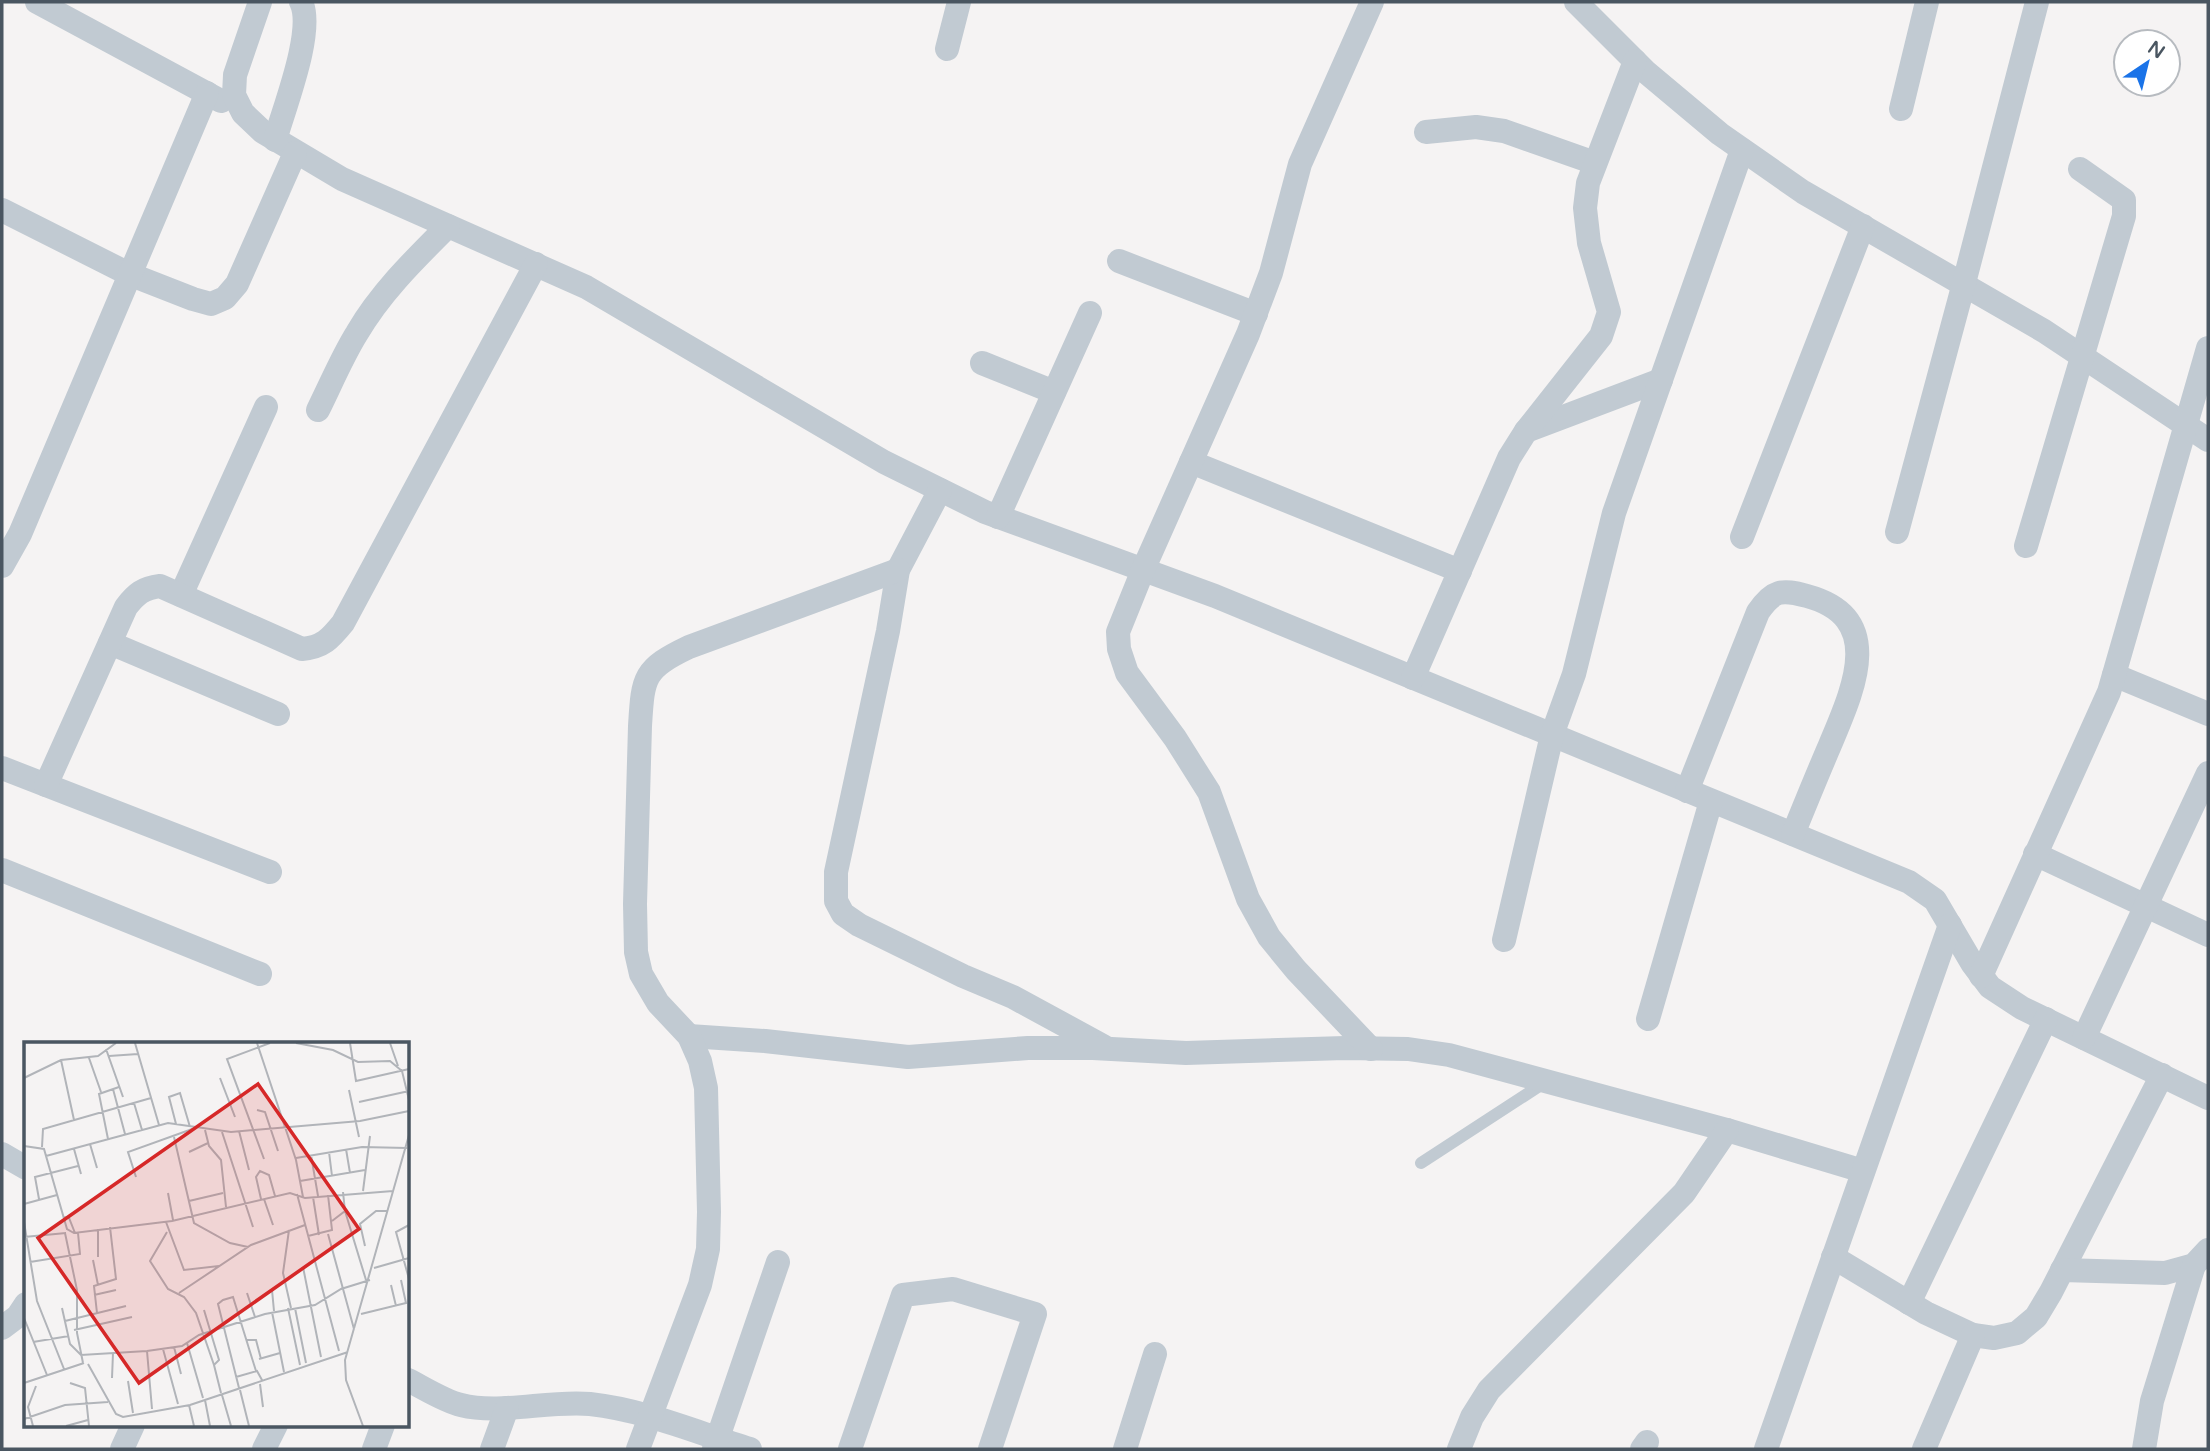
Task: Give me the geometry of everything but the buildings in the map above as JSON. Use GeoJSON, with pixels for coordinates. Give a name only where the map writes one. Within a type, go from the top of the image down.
{"type":"FeatureCollection","features":[{"type":"Feature","properties":{"kind":"street"},"geometry":{"type":"LineString","coordinates":[[37,2],[243,113],[263,132],[353,185],[586,287],[884,463],[940,490],[998,517],[1215,596],[1909,882],[1936,900],[1990,987],[2022,1008],[2208,1098]]}},
{"type":"Feature","properties":{"kind":"street"},"geometry":{"type":"LineString","coordinates":[[243,113],[234,95],[235,75],[260,2]]}},
{"type":"Feature","properties":{"kind":"street"},"geometry":{"type":"LineString","coordinates":[[2,210],[129,274],[211,304],[225,298],[237,284],[285,146],[303,43],[305,10],[301,2]]}},
{"type":"Feature","properties":{"kind":"street"},"geometry":{"type":"LineString","coordinates":[[947,48],[959,2]]}},
{"type":"Feature","properties":{"kind":"street"},"geometry":{"type":"LineString","coordinates":[[1371,1049],[1296,970],[1269,937],[1248,899],[1209,792],[1175,738],[1127,673],[1119,649],[1118,632],[1256,314],[1271,273],[1300,164],[1372,2]]}},
{"type":"Feature","properties":{"kind":"street"},"geometry":{"type":"LineString","coordinates":[[1576,2],[1635,61],[1742,150],[1804,192],[1964,284],[2081,356],[2208,440]]}},
{"type":"Feature","properties":{"kind":"street"},"geometry":{"type":"LineString","coordinates":[[1900,109],[1927,2]]}},
{"type":"Feature","properties":{"kind":"street"},"geometry":{"type":"LineString","coordinates":[[1897,532],[2037,2]]}},
{"type":"Feature","properties":{"kind":"street"},"geometry":{"type":"LineString","coordinates":[[1413,678],[1509,458],[1526,431],[1601,336],[1609,312],[1590,243],[1585,208],[1588,183],[1635,61]]}},
{"type":"Feature","properties":{"kind":"street"},"geometry":{"type":"LineString","coordinates":[[2,566],[20,534],[206,93]]}},
{"type":"Feature","properties":{"kind":"street"},"geometry":{"type":"LineString","coordinates":[[1426,132],[1476,127],[1504,131],[1595,163]]}},
{"type":"Feature","properties":{"kind":"street"},"geometry":{"type":"LineString","coordinates":[[1504,940],[1552,735],[1574,674],[1614,513],[1742,150]]}},
{"type":"Feature","properties":{"kind":"street"},"geometry":{"type":"LineString","coordinates":[[2026,546],[2124,216],[2124,200],[2080,169]]}},
{"type":"Feature","properties":{"kind":"street"},"geometry":{"type":"LineString","coordinates":[[318,410],[357,332],[381,299],[448,226]]}},
{"type":"Feature","properties":{"kind":"street"},"geometry":{"type":"LineString","coordinates":[[1742,537],[1863,226]]}},
{"type":"Feature","properties":{"kind":"street"},"geometry":{"type":"LineString","coordinates":[[1119,261],[1256,314]]}},
{"type":"Feature","properties":{"kind":"street"},"geometry":{"type":"LineString","coordinates":[[46,785],[126,607],[136,594],[160,586],[303,649],[319,648],[331,638],[343,623],[537,264]]}},
{"type":"Feature","properties":{"kind":"street"},"geometry":{"type":"LineString","coordinates":[[998,517],[1090,313]]}},
{"type":"Feature","properties":{"kind":"street"},"geometry":{"type":"LineString","coordinates":[[1981,976],[2114,675],[2208,348]]}},
{"type":"Feature","properties":{"kind":"street"},"geometry":{"type":"LineString","coordinates":[[982,363],[1054,392]]}},
{"type":"Feature","properties":{"kind":"street"},"geometry":{"type":"LineString","coordinates":[[1526,431],[1661,380]]}},
{"type":"Feature","properties":{"kind":"street"},"geometry":{"type":"LineString","coordinates":[[181,596],[266,407]]}},
{"type":"Feature","properties":{"kind":"street"},"geometry":{"type":"LineString","coordinates":[[1191,461],[1460,571]]}},
{"type":"Feature","properties":{"kind":"street"},"geometry":{"type":"LineString","coordinates":[[940,490],[898,570],[888,631],[836,872],[836,901],[843,914],[859,925],[963,976],[1013,997],[1107,1049]]}},
{"type":"Feature","properties":{"kind":"street"},"geometry":{"type":"LineString","coordinates":[[638,1449],[700,1285],[708,1249],[706,1088],[700,1061],[689,1036],[658,1003],[641,974],[636,951],[640,726],[642,697],[647,677],[662,660],[690,647],[898,570]]}},
{"type":"Feature","properties":{"kind":"street"},"geometry":{"type":"LineString","coordinates":[[1687,791],[1758,612],[1768,597],[1784,590],[1811,597],[1846,616],[1856,636],[1858,664],[1850,696],[1793,834]]}},
{"type":"Feature","properties":{"kind":"street"},"geometry":{"type":"LineString","coordinates":[[110,643],[278,714]]}},
{"type":"Feature","properties":{"kind":"street"},"geometry":{"type":"LineString","coordinates":[[2114,675],[2208,714]]}},
{"type":"Feature","properties":{"kind":"street"},"geometry":{"type":"LineString","coordinates":[[2,768],[271,872]]}},
{"type":"Feature","properties":{"kind":"street"},"geometry":{"type":"LineString","coordinates":[[2084,1038],[2208,773]]}},
{"type":"Feature","properties":{"kind":"street"},"geometry":{"type":"LineString","coordinates":[[1648,1019],[1711,801]]}},
{"type":"Feature","properties":{"kind":"street"},"geometry":{"type":"LineString","coordinates":[[2035,855],[2208,935]]}},
{"type":"Feature","properties":{"kind":"street"},"geometry":{"type":"LineString","coordinates":[[2,870],[260,974]]}},
{"type":"Feature","properties":{"kind":"street"},"geometry":{"type":"LineString","coordinates":[[1766,1449],[1950,925]]}},
{"type":"Feature","properties":{"kind":"street"},"geometry":{"type":"LineString","coordinates":[[1909,1303],[2046,1019]]}},
{"type":"Feature","properties":{"kind":"street"},"geometry":{"type":"LineString","coordinates":[[689,1036],[765,1041],[908,1057],[1028,1048],[1186,1053],[1408,1049],[1449,1055],[1548,1081],[1863,1171]]}},
{"type":"Feature","properties":{"kind":"street"},"geometry":{"type":"LineString","coordinates":[[1833,1256],[1909,1303],[1973,1335],[1994,1338],[2017,1333],[2036,1317],[2162,1075]]}},
{"type":"Feature","properties":{"kind":"street"},"geometry":{"type":"LineString","coordinates":[[1459,1449],[1472,1416],[1489,1390],[1684,1193],[1727,1130]]}},
{"type":"Feature","properties":{"kind":"street"},"geometry":{"type":"LineString","coordinates":[[2,1154],[24,1167]]}},
{"type":"Feature","properties":{"kind":"street"},"geometry":{"type":"LineString","coordinates":[[2062,1270],[2165,1273],[2201,1258]]}},
{"type":"Feature","properties":{"kind":"street"},"geometry":{"type":"LineString","coordinates":[[2144,1449],[2152,1401],[2201,1258]]}},
{"type":"Feature","properties":{"kind":"street"},"geometry":{"type":"LineString","coordinates":[[716,1444],[778,1262]]}},
{"type":"Feature","properties":{"kind":"street"},"geometry":{"type":"LineString","coordinates":[[850,1449],[903,1295],[953,1289],[1035,1314],[990,1449]]}},
{"type":"Feature","properties":{"kind":"street"},"geometry":{"type":"LineString","coordinates":[[2,1328],[18,1317],[24,1307]]}},
{"type":"Feature","properties":{"kind":"street"},"geometry":{"type":"LineString","coordinates":[[1924,1449],[1973,1335]]}},
{"type":"Feature","properties":{"kind":"street"},"geometry":{"type":"LineString","coordinates":[[1125,1449],[1155,1354]]}},
{"type":"Feature","properties":{"kind":"street"},"geometry":{"type":"LineString","coordinates":[[410,1381],[461,1405],[507,1408],[555,1403],[590,1404],[649,1418],[716,1444],[750,1449]]}},
{"type":"Feature","properties":{"kind":"street"},"geometry":{"type":"LineString","coordinates":[[492,1449],[507,1408]]}},
{"type":"Feature","properties":{"kind":"street"},"geometry":{"type":"LineString","coordinates":[[122,1449],[133,1426]]}},
{"type":"Feature","properties":{"kind":"street"},"geometry":{"type":"LineString","coordinates":[[264,1449],[276,1426]]}},
{"type":"Feature","properties":{"kind":"street"},"geometry":{"type":"LineString","coordinates":[[374,1449],[383,1426]]}},
{"type":"Feature","properties":{"kind":"lane"},"geometry":{"type":"LineString","coordinates":[[1421,1163],[1548,1081]]}}]}
